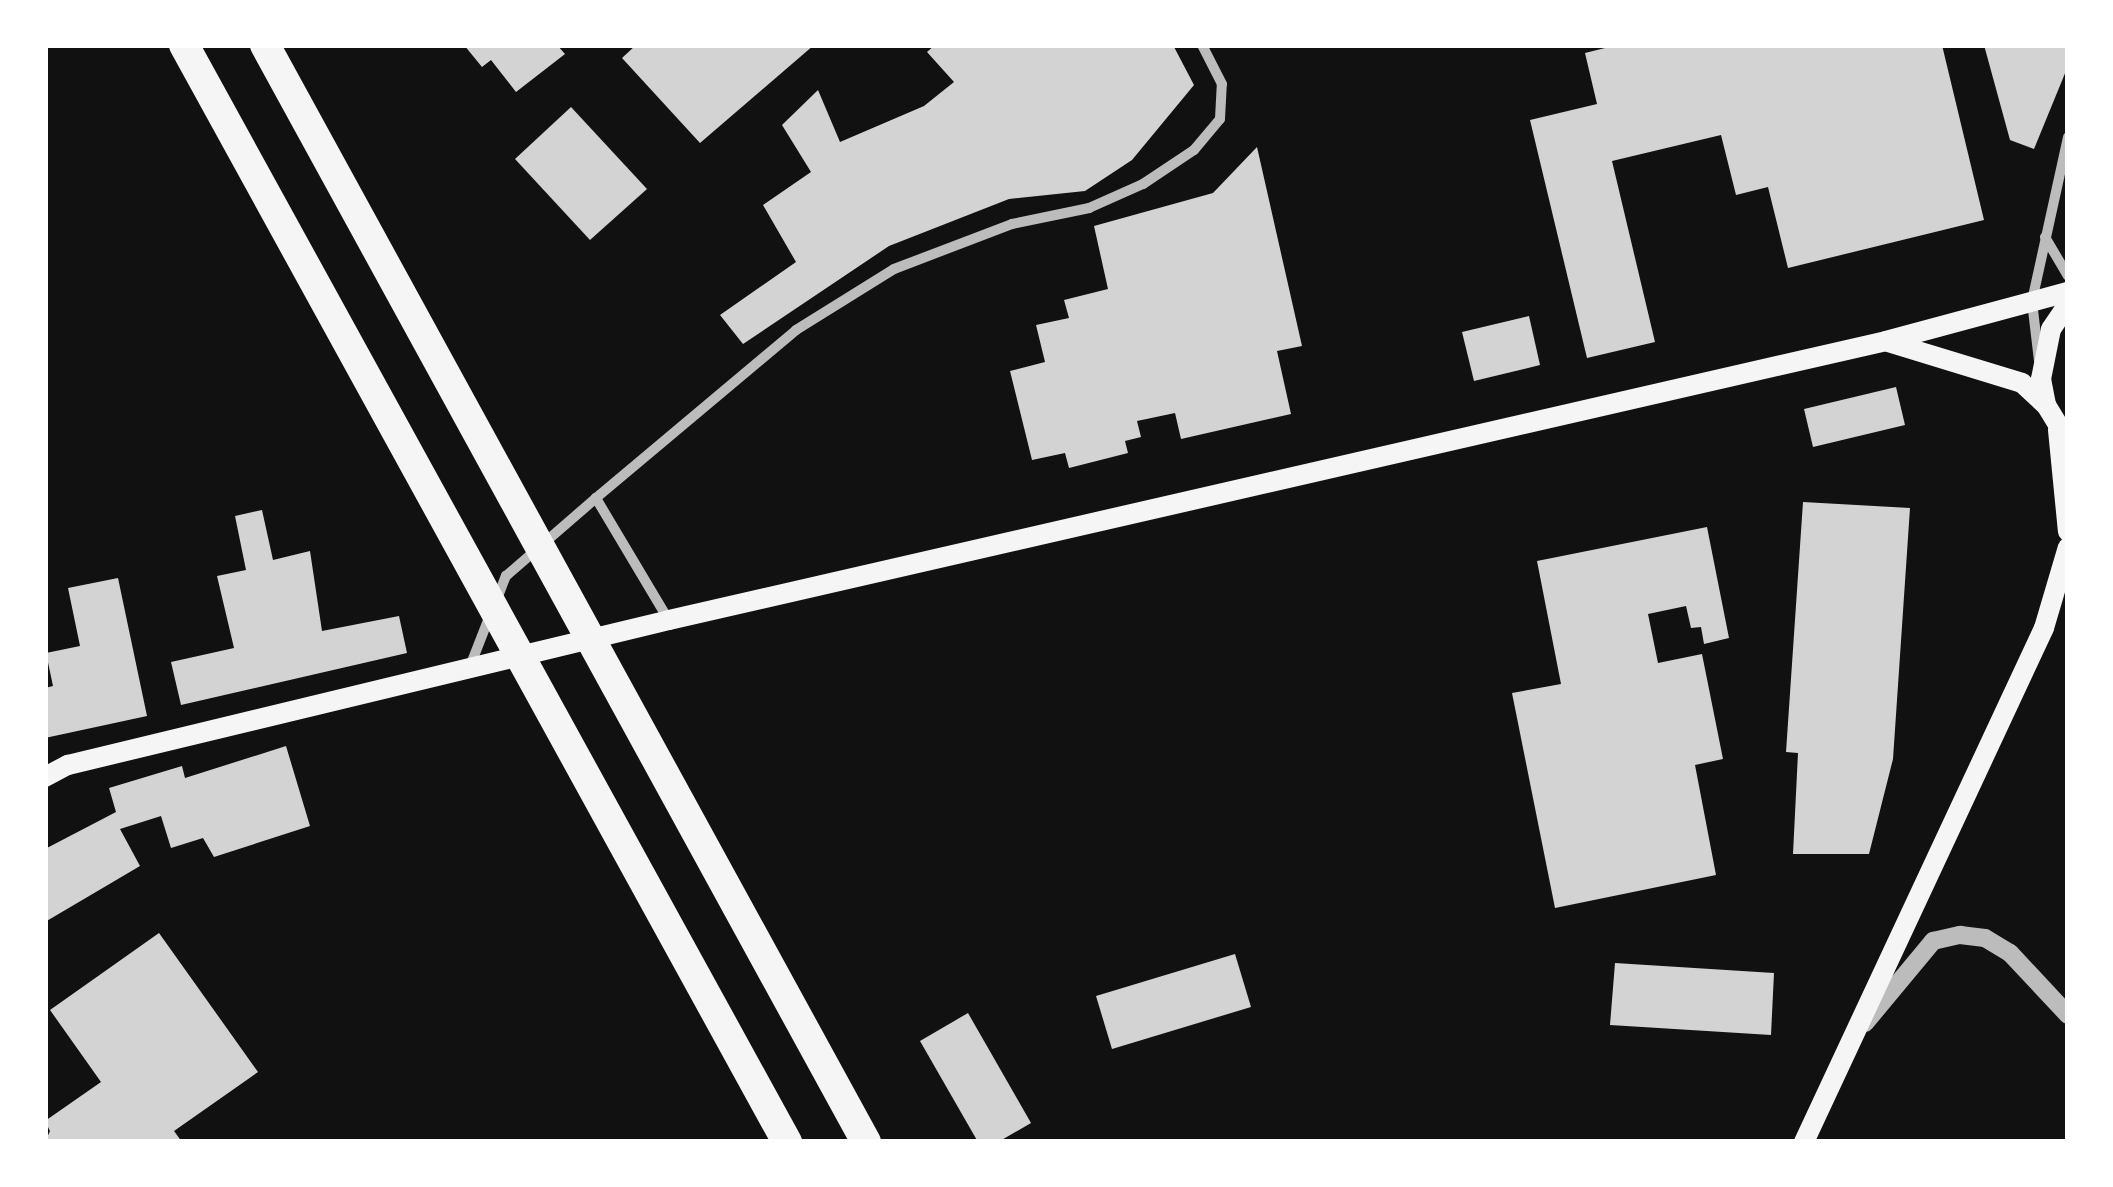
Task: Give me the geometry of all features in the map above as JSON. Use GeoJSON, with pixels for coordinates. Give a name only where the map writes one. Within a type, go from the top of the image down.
{"type":"FeatureCollection","features":[{"type":"Feature","properties":{"kind":"highway"},"geometry":{"type":"LineString","coordinates":[[184,45],[787,1142]]}},
{"type":"Feature","properties":{"kind":"highway"},"geometry":{"type":"LineString","coordinates":[[265,45],[866,1142]]}},
{"type":"Feature","properties":{"kind":"main road"},"geometry":{"type":"LineString","coordinates":[[45,777],[68,765],[668,620],[1886,341],[2068,292]]}},
{"type":"Feature","properties":{"kind":"main road"},"geometry":{"type":"LineString","coordinates":[[2068,304],[2051,329],[2041,379],[2046,405],[2063,435],[2068,532]]}},
{"type":"Feature","properties":{"kind":"main road"},"geometry":{"type":"LineString","coordinates":[[1886,341],[2022,384],[2046,405]]}},
{"type":"Feature","properties":{"kind":"main road"},"geometry":{"type":"LineString","coordinates":[[1804,1142],[1863,1026],[2044,628],[2068,547]]}},
{"type":"Feature","properties":{"kind":"street"},"geometry":{"type":"LineString","coordinates":[[468,670],[506,576],[796,330],[894,269],[1012,224],[1089,208],[1143,184],[1194,150],[1220,119],[1222,84],[1202,45]]}},
{"type":"Feature","properties":{"kind":"street"},"geometry":{"type":"LineString","coordinates":[[2041,379],[2032,300],[2068,137]]}},
{"type":"Feature","properties":{"kind":"street"},"geometry":{"type":"LineString","coordinates":[[2045,236],[2068,276]]}},
{"type":"Feature","properties":{"kind":"street"},"geometry":{"type":"LineString","coordinates":[[596,498],[668,620]]}},
{"type":"Feature","properties":{"kind":"street"},"geometry":{"type":"LineString","coordinates":[[1863,1026],[1933,941],[1960,935],[1985,938],[2010,953],[2068,1015]]}},
{"type":"Feature","properties":{"kind":"building"},"geometry":{"type":"Polygon","coordinates":[[[464,45],[557,45],[565,54],[516,92],[491,60],[482,67],[464,45]]]}},
{"type":"Feature","properties":{"kind":"building"},"geometry":{"type":"Polygon","coordinates":[[[636,45],[814,45],[700,143],[622,58],[636,45]]]}},
{"type":"Feature","properties":{"kind":"building"},"geometry":{"type":"Polygon","coordinates":[[[935,45],[1173,45],[1194,85],[1132,160],[1085,191],[1009,199],[889,246],[743,344],[720,315],[796,262],[763,205],[811,172],[782,125],[818,90],[840,142],[924,106],[954,82],[927,52],[935,45]]]}},
{"type":"Feature","properties":{"kind":"building"},"geometry":{"type":"Polygon","coordinates":[[[1617,45],[1942,45],[1984,220],[1788,268],[1768,187],[1736,195],[1721,135],[1612,161],[1655,342],[1587,358],[1530,120],[1597,104],[1585,53],[1617,45]]]}},
{"type":"Feature","properties":{"kind":"building"},"geometry":{"type":"Polygon","coordinates":[[[1984,45],[2068,45],[2068,66],[2034,149],[2010,140],[1984,45]]]}},
{"type":"Feature","properties":{"kind":"building"},"geometry":{"type":"Polygon","coordinates":[[[571,107],[647,189],[590,240],[515,159],[571,107]]]}},
{"type":"Feature","properties":{"kind":"building"},"geometry":{"type":"Polygon","coordinates":[[[1257,147],[1302,346],[1277,351],[1291,414],[1181,439],[1175,413],[1137,421],[1141,437],[1125,441],[1128,453],[1069,468],[1065,453],[1032,460],[1010,371],[1045,362],[1036,325],[1069,318],[1064,300],[1108,289],[1094,226],[1213,193],[1257,147]]]}},
{"type":"Feature","properties":{"kind":"building"},"geometry":{"type":"Polygon","coordinates":[[[1529,316],[1540,365],[1474,381],[1462,332],[1529,316]]]}},
{"type":"Feature","properties":{"kind":"building"},"geometry":{"type":"Polygon","coordinates":[[[1896,387],[1905,425],[1813,447],[1804,409],[1896,387]]]}},
{"type":"Feature","properties":{"kind":"building"},"geometry":{"type":"Polygon","coordinates":[[[1803,502],[1910,508],[1893,759],[1869,854],[1793,854],[1798,753],[1786,752],[1803,502]]]}},
{"type":"Feature","properties":{"kind":"building"},"geometry":{"type":"Polygon","coordinates":[[[262,510],[273,560],[310,551],[322,631],[399,616],[407,653],[181,705],[171,662],[234,648],[217,576],[246,570],[235,516],[262,510]]]}},
{"type":"Feature","properties":{"kind":"building"},"geometry":{"type":"Polygon","coordinates":[[[1707,527],[1729,638],[1704,644],[1701,627],[1691,628],[1686,606],[1648,614],[1658,663],[1702,654],[1723,759],[1695,765],[1716,875],[1555,908],[1512,693],[1561,684],[1537,561],[1707,527]]]}},
{"type":"Feature","properties":{"kind":"building"},"geometry":{"type":"Polygon","coordinates":[[[118,578],[147,716],[45,738],[45,688],[53,686],[46,653],[80,646],[68,588],[118,578]]]}},
{"type":"Feature","properties":{"kind":"building"},"geometry":{"type":"Polygon","coordinates":[[[286,746],[310,826],[214,857],[203,838],[171,848],[161,816],[120,829],[140,866],[45,922],[45,849],[116,812],[109,788],[182,766],[185,778],[286,746]]]}},
{"type":"Feature","properties":{"kind":"building"},"geometry":{"type":"Polygon","coordinates":[[[159,933],[258,1072],[174,1131],[182,1142],[45,1142],[50,1131],[45,1121],[101,1082],[50,1010],[159,933]]]}},
{"type":"Feature","properties":{"kind":"building"},"geometry":{"type":"Polygon","coordinates":[[[1235,954],[1251,1007],[1112,1049],[1096,996],[1235,954]]]}},
{"type":"Feature","properties":{"kind":"building"},"geometry":{"type":"Polygon","coordinates":[[[1615,963],[1774,973],[1771,1035],[1610,1025],[1615,963]]]}},
{"type":"Feature","properties":{"kind":"building"},"geometry":{"type":"Polygon","coordinates":[[[968,1013],[1031,1123],[998,1142],[978,1142],[920,1041],[968,1013]]]}}]}
